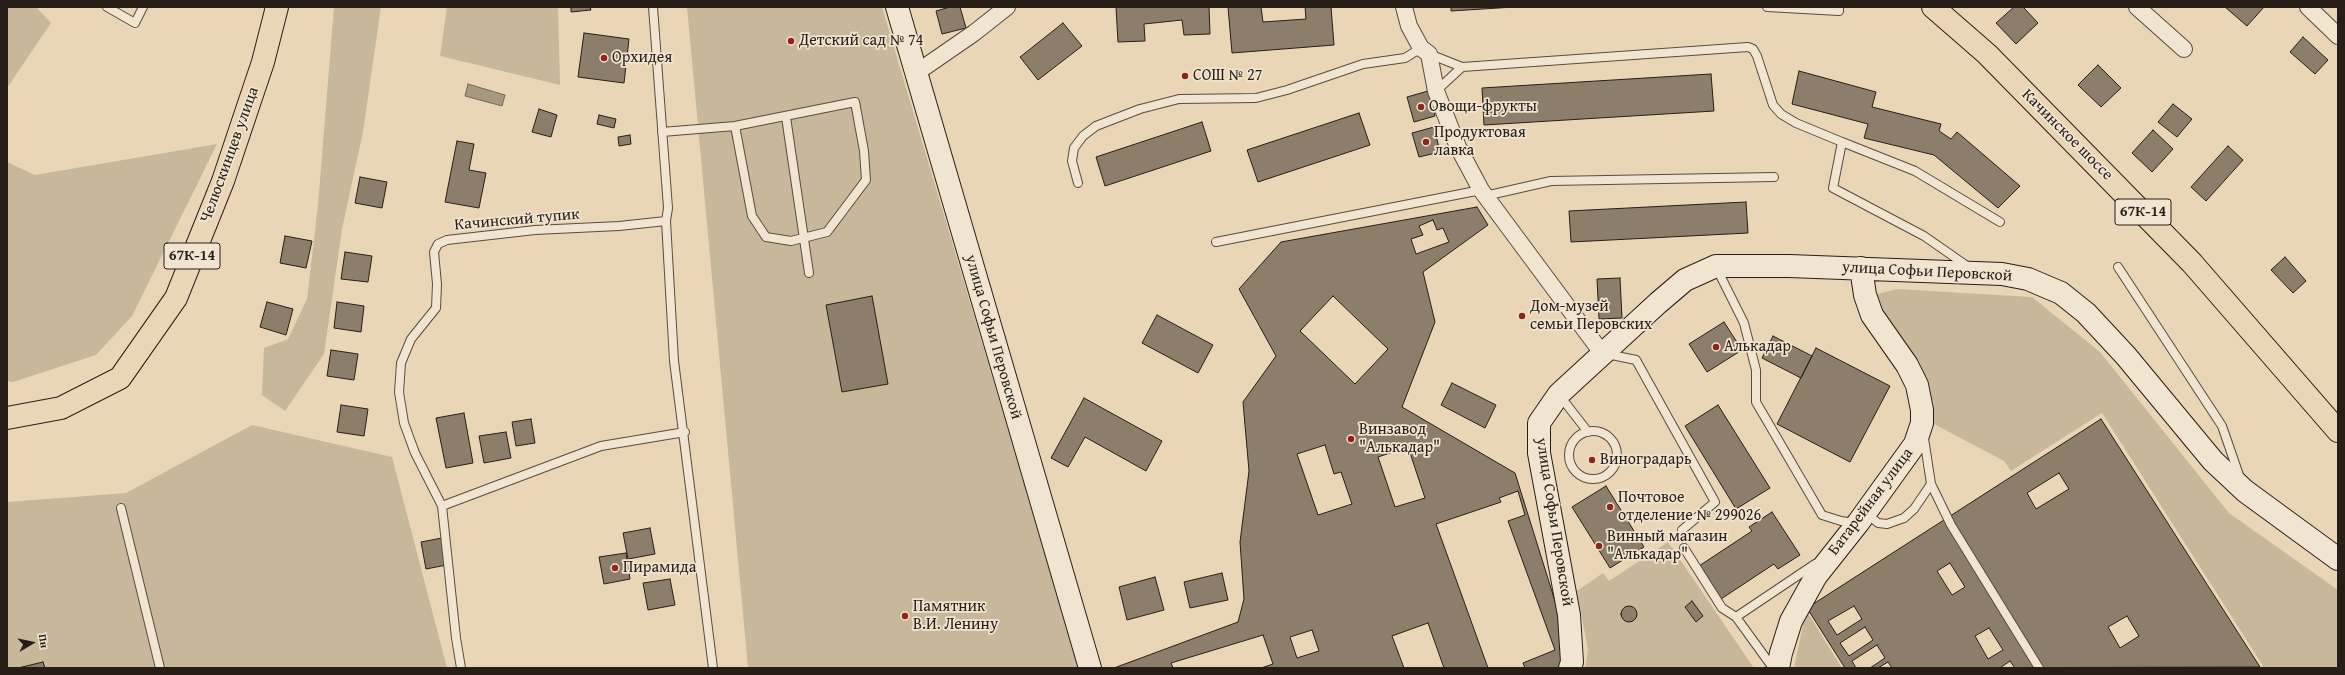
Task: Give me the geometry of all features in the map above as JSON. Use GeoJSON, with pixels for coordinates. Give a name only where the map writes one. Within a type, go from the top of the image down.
{"type":"FeatureCollection","features":[{"type":"Feature","properties":{"kind":"main road","name":"Челюскинцев улица"},"geometry":{"type":"LineString","coordinates":[[7,418],[62,408],[120,378],[176,298],[223,181],[263,62],[277,7]]}},
{"type":"Feature","properties":{"kind":"main road","name":"Качинское шоссе"},"geometry":{"type":"LineString","coordinates":[[1933,7],[1987,54],[2192,262],[2337,428]]}},
{"type":"Feature","properties":{"kind":"street","name":"улица Софьи Перовской"},"geometry":{"type":"LineString","coordinates":[[897,7],[1090,668]]}},
{"type":"Feature","properties":{"kind":"street"},"geometry":{"type":"LineString","coordinates":[[916,73],[974,33],[1007,7]]}},
{"type":"Feature","properties":{"kind":"street"},"geometry":{"type":"LineString","coordinates":[[1404,7],[1409,26],[1425,51],[1436,91],[1458,147],[1483,193],[1602,353]]}},
{"type":"Feature","properties":{"kind":"street"},"geometry":{"type":"LineString","coordinates":[[2137,7],[2184,50]]}},
{"type":"Feature","properties":{"kind":"street"},"geometry":{"type":"LineString","coordinates":[[2308,7],[2338,36]]}},
{"type":"Feature","properties":{"kind":"street","name":"улица Софьи Перовской"},"geometry":{"type":"LineString","coordinates":[[1570,668],[1572,662],[1568,615],[1539,453],[1539,423],[1559,394],[1602,353],[1685,280],[1716,266],[1861,268],[2002,274],[2028,278],[2061,293],[2086,313],[2126,356],[2213,461],[2245,491],[2338,559]]}},
{"type":"Feature","properties":{"kind":"street","name":"Батарейная улица"},"geometry":{"type":"LineString","coordinates":[[1773,661],[1791,622],[1816,576],[1832,553],[1862,518],[1915,444],[1922,423],[1922,410],[1917,385],[1907,365],[1872,315],[1864,295],[1861,268]]}},
{"type":"Feature","properties":{"kind":"lane"},"geometry":{"type":"LineString","coordinates":[[108,7],[135,23],[143,7]]}},
{"type":"Feature","properties":{"kind":"lane"},"geometry":{"type":"LineString","coordinates":[[653,7],[668,208],[666,221],[674,361],[685,432],[713,668]]}},
{"type":"Feature","properties":{"kind":"lane"},"geometry":{"type":"LineString","coordinates":[[1767,7],[1839,12],[1839,7]]}},
{"type":"Feature","properties":{"kind":"lane"},"geometry":{"type":"LineString","coordinates":[[1078,183],[1072,161],[1074,148],[1083,136],[1096,126],[1140,109],[1179,99],[1256,98],[1287,90],[1363,64],[1405,58],[1425,51],[1462,67],[1748,47],[1753,49],[1757,56],[1773,105],[1781,114],[1796,123],[1915,171],[2000,222]]}},
{"type":"Feature","properties":{"kind":"lane"},"geometry":{"type":"LineString","coordinates":[[1436,91],[1462,67]]}},
{"type":"Feature","properties":{"kind":"lane"},"geometry":{"type":"LineString","coordinates":[[662,132],[735,126],[855,102],[864,151],[866,180],[827,232],[791,241],[766,237],[752,216],[735,126]]}},
{"type":"Feature","properties":{"kind":"lane"},"geometry":{"type":"LineString","coordinates":[[786,117],[809,273]]}},
{"type":"Feature","properties":{"kind":"lane"},"geometry":{"type":"LineString","coordinates":[[1842,142],[1833,188],[1924,236],[1976,273]]}},
{"type":"Feature","properties":{"kind":"lane"},"geometry":{"type":"LineString","coordinates":[[1216,242],[1551,181],[1774,177]]}},
{"type":"Feature","properties":{"kind":"lane","name":"Качинский тупик"},"geometry":{"type":"LineString","coordinates":[[442,506],[415,453],[404,423],[399,392],[401,362],[411,338],[436,308],[437,284],[434,252],[438,244],[447,240],[536,230],[619,226],[666,221]]}},
{"type":"Feature","properties":{"kind":"lane"},"geometry":{"type":"LineString","coordinates":[[1716,266],[1744,323],[1756,370],[1756,402],[1822,515],[1841,521],[1862,518],[1878,523],[1888,524],[1904,518],[1914,509],[1931,484]]}},
{"type":"Feature","properties":{"kind":"lane"},"geometry":{"type":"LineString","coordinates":[[2118,267],[2222,426],[2245,491]]}},
{"type":"Feature","properties":{"kind":"lane"},"geometry":{"type":"LineString","coordinates":[[1602,353],[1636,360],[1715,502],[1682,530]]}},
{"type":"Feature","properties":{"kind":"lane"},"geometry":{"type":"LineString","coordinates":[[1559,394],[1588,432],[1603,433],[1614,444],[1617,451],[1615,466],[1610,472],[1596,479],[1580,475],[1570,463],[1569,455],[1574,440],[1588,432]]}},
{"type":"Feature","properties":{"kind":"lane"},"geometry":{"type":"LineString","coordinates":[[1922,423],[1931,484],[1951,525],[2039,668]]}},
{"type":"Feature","properties":{"kind":"lane"},"geometry":{"type":"LineString","coordinates":[[461,668],[456,638],[442,506],[601,446],[685,432]]}},
{"type":"Feature","properties":{"kind":"lane"},"geometry":{"type":"LineString","coordinates":[[121,508],[160,668]]}},
{"type":"Feature","properties":{"kind":"lane"},"geometry":{"type":"LineString","coordinates":[[1684,548],[1722,608],[1736,617],[1773,661]]}},
{"type":"Feature","properties":{"kind":"lane"},"geometry":{"type":"LineString","coordinates":[[1736,617],[1832,553]]}},
{"type":"Feature","properties":{"kind":"shaded area"},"geometry":{"type":"Polygon","coordinates":[[[7,7],[36,7],[51,23],[7,88],[7,7]]]}},
{"type":"Feature","properties":{"kind":"shaded area"},"geometry":{"type":"Polygon","coordinates":[[[334,7],[381,7],[363,132],[342,229],[324,354],[285,411],[262,395],[264,348],[288,339],[307,299],[318,205],[334,7]]]}},
{"type":"Feature","properties":{"kind":"shaded area"},"geometry":{"type":"Polygon","coordinates":[[[447,7],[558,7],[560,85],[440,56],[447,7]]]}},
{"type":"Feature","properties":{"kind":"shaded area"},"geometry":{"type":"Polygon","coordinates":[[[687,7],[882,7],[1079,668],[748,668],[687,7]]]}},
{"type":"Feature","properties":{"kind":"shaded area"},"geometry":{"type":"Polygon","coordinates":[[[468,84],[505,95],[502,106],[465,96],[468,84]]]}},
{"type":"Feature","properties":{"kind":"shaded area"},"geometry":{"type":"Polygon","coordinates":[[[217,144],[132,316],[96,355],[13,382],[7,381],[7,162],[35,175],[217,144]]]}},
{"type":"Feature","properties":{"kind":"shaded area"},"geometry":{"type":"Polygon","coordinates":[[[1897,289],[2032,297],[2100,352],[2229,513],[2338,590],[2338,668],[2260,668],[2263,666],[2102,413],[2011,471],[2004,461],[1932,423],[1874,295],[1897,289]]]}},
{"type":"Feature","properties":{"kind":"shaded area"},"geometry":{"type":"Polygon","coordinates":[[[252,425],[392,457],[447,668],[7,668],[7,502],[126,493],[252,425]]]}},
{"type":"Feature","properties":{"kind":"shaded area"},"geometry":{"type":"Polygon","coordinates":[[[1668,542],[1754,668],[1585,668],[1588,650],[1577,591],[1603,573],[1609,581],[1668,542]]]}},
{"type":"Feature","properties":{"kind":"shaded area"},"geometry":{"type":"Polygon","coordinates":[[[1806,610],[1842,668],[1794,668],[1806,610]]]}},
{"type":"Feature","properties":{"kind":"building"},"geometry":{"type":"Polygon","coordinates":[[[571,7],[590,7],[591,10],[571,12],[571,7]]]}},
{"type":"Feature","properties":{"kind":"building"},"geometry":{"type":"Polygon","coordinates":[[[950,7],[960,7],[966,28],[942,34],[936,11],[950,7]]]}},
{"type":"Feature","properties":{"kind":"building","name":"СОШ № 27"},"geometry":{"type":"Polygon","coordinates":[[[1116,7],[1209,7],[1210,34],[1184,35],[1182,20],[1144,24],[1145,41],[1118,42],[1116,7]]]}},
{"type":"Feature","properties":{"kind":"building","name":"СОШ № 27"},"geometry":{"type":"Polygon","coordinates":[[[1228,7],[1261,7],[1263,22],[1306,19],[1305,7],[1331,7],[1334,45],[1232,53],[1228,7]]]}},
{"type":"Feature","properties":{"kind":"building"},"geometry":{"type":"Polygon","coordinates":[[[1451,7],[1514,7],[1451,11],[1451,7]]]}},
{"type":"Feature","properties":{"kind":"building"},"geometry":{"type":"Polygon","coordinates":[[[2014,7],[2023,7],[2038,23],[2016,44],[1996,23],[2014,7]]]}},
{"type":"Feature","properties":{"kind":"building"},"geometry":{"type":"Polygon","coordinates":[[[2225,7],[2264,7],[2247,26],[2225,7]]]}},
{"type":"Feature","properties":{"kind":"building"},"geometry":{"type":"Polygon","coordinates":[[[1063,23],[1082,46],[1038,80],[1020,57],[1063,23]]]}},
{"type":"Feature","properties":{"kind":"building","name":"Орхидея"},"geometry":{"type":"Polygon","coordinates":[[[584,33],[629,39],[624,83],[578,77],[584,33]]]}},
{"type":"Feature","properties":{"kind":"building"},"geometry":{"type":"Polygon","coordinates":[[[2303,37],[2328,60],[2315,74],[2290,52],[2303,37]]]}},
{"type":"Feature","properties":{"kind":"building"},"geometry":{"type":"Polygon","coordinates":[[[2098,65],[2121,88],[2101,107],[2078,85],[2098,65]]]}},
{"type":"Feature","properties":{"kind":"building"},"geometry":{"type":"Polygon","coordinates":[[[1799,71],[1876,92],[1872,107],[1941,124],[1939,131],[1951,139],[1957,132],[2020,186],[1998,208],[1934,155],[1864,138],[1868,124],[1792,104],[1799,71]]]}},
{"type":"Feature","properties":{"kind":"building"},"geometry":{"type":"Polygon","coordinates":[[[1711,74],[1714,111],[1484,125],[1482,88],[1711,74]]]}},
{"type":"Feature","properties":{"kind":"building","name":"Овощи-фрукты"},"geometry":{"type":"Polygon","coordinates":[[[1428,91],[1435,116],[1414,122],[1407,97],[1428,91]]]}},
{"type":"Feature","properties":{"kind":"building"},"geometry":{"type":"Polygon","coordinates":[[[2173,104],[2192,119],[2177,137],[2158,122],[2173,104]]]}},
{"type":"Feature","properties":{"kind":"building"},"geometry":{"type":"Polygon","coordinates":[[[539,109],[557,115],[551,137],[532,132],[539,109]]]}},
{"type":"Feature","properties":{"kind":"building"},"geometry":{"type":"Polygon","coordinates":[[[1359,113],[1370,145],[1258,182],[1247,150],[1359,113]]]}},
{"type":"Feature","properties":{"kind":"building"},"geometry":{"type":"Polygon","coordinates":[[[599,115],[616,119],[614,128],[597,124],[599,115]]]}},
{"type":"Feature","properties":{"kind":"building"},"geometry":{"type":"Polygon","coordinates":[[[1202,122],[1211,151],[1105,186],[1096,157],[1202,122]]]}},
{"type":"Feature","properties":{"kind":"building","name":"Продуктовая лавка"},"geometry":{"type":"Polygon","coordinates":[[[1434,127],[1440,152],[1419,157],[1412,133],[1434,127]]]}},
{"type":"Feature","properties":{"kind":"building"},"geometry":{"type":"Polygon","coordinates":[[[2153,130],[2173,149],[2152,172],[2132,153],[2153,130]]]}},
{"type":"Feature","properties":{"kind":"building"},"geometry":{"type":"Polygon","coordinates":[[[630,135],[631,144],[619,146],[618,137],[630,135]]]}},
{"type":"Feature","properties":{"kind":"building"},"geometry":{"type":"Polygon","coordinates":[[[457,141],[474,144],[469,170],[486,173],[479,208],[445,202],[457,141]]]}},
{"type":"Feature","properties":{"kind":"building"},"geometry":{"type":"Polygon","coordinates":[[[2228,146],[2243,160],[2206,201],[2191,187],[2228,146]]]}},
{"type":"Feature","properties":{"kind":"building"},"geometry":{"type":"Polygon","coordinates":[[[360,177],[387,182],[382,208],[355,203],[360,177]]]}},
{"type":"Feature","properties":{"kind":"building"},"geometry":{"type":"Polygon","coordinates":[[[1746,202],[1748,233],[1571,242],[1569,211],[1746,202]]]}},
{"type":"Feature","properties":{"kind":"building","name":"Винзавод \"Алькадар\""},"geometry":{"type":"Polygon","coordinates":[[[1477,207],[1488,225],[1423,272],[1435,322],[1402,407],[1515,473],[1569,646],[1562,668],[1114,668],[1238,622],[1244,599],[1240,542],[1249,471],[1243,402],[1276,356],[1239,289],[1281,242],[1477,207]]]}},
{"type":"Feature","properties":{"kind":"building"},"geometry":{"type":"Polygon","coordinates":[[[1433,220],[1437,230],[1443,228],[1449,242],[1416,254],[1411,239],[1423,235],[1419,226],[1433,220]]]}},
{"type":"Feature","properties":{"kind":"building"},"geometry":{"type":"Polygon","coordinates":[[[285,236],[312,241],[306,268],[280,263],[285,236]]]}},
{"type":"Feature","properties":{"kind":"building"},"geometry":{"type":"Polygon","coordinates":[[[345,252],[372,256],[368,282],[341,279],[345,252]]]}},
{"type":"Feature","properties":{"kind":"building"},"geometry":{"type":"Polygon","coordinates":[[[2285,257],[2306,281],[2293,293],[2271,270],[2285,257]]]}},
{"type":"Feature","properties":{"kind":"building"},"geometry":{"type":"Polygon","coordinates":[[[1620,278],[1622,318],[1599,319],[1597,279],[1620,278]]]}},
{"type":"Feature","properties":{"kind":"building"},"geometry":{"type":"Polygon","coordinates":[[[872,296],[888,384],[842,392],[826,305],[872,296]]]}},
{"type":"Feature","properties":{"kind":"building"},"geometry":{"type":"Polygon","coordinates":[[[1333,296],[1388,349],[1355,384],[1300,331],[1333,296]]]}},
{"type":"Feature","properties":{"kind":"building"},"geometry":{"type":"Polygon","coordinates":[[[267,302],[293,309],[286,335],[260,327],[267,302]]]}},
{"type":"Feature","properties":{"kind":"building"},"geometry":{"type":"Polygon","coordinates":[[[337,302],[364,306],[361,332],[334,328],[337,302]]]}},
{"type":"Feature","properties":{"kind":"building"},"geometry":{"type":"Polygon","coordinates":[[[1157,315],[1213,345],[1198,373],[1142,343],[1157,315]]]}},
{"type":"Feature","properties":{"kind":"building","name":"Алькадар"},"geometry":{"type":"Polygon","coordinates":[[[1724,322],[1742,350],[1707,372],[1689,344],[1724,322]]]}},
{"type":"Feature","properties":{"kind":"building"},"geometry":{"type":"Polygon","coordinates":[[[1773,336],[1812,356],[1801,378],[1762,358],[1773,336]]]}},
{"type":"Feature","properties":{"kind":"building"},"geometry":{"type":"Polygon","coordinates":[[[1816,348],[1890,386],[1850,462],[1777,424],[1816,348]]]}},
{"type":"Feature","properties":{"kind":"building"},"geometry":{"type":"Polygon","coordinates":[[[331,350],[358,354],[354,380],[327,376],[331,350]]]}},
{"type":"Feature","properties":{"kind":"building"},"geometry":{"type":"Polygon","coordinates":[[[1452,383],[1496,405],[1485,428],[1441,405],[1452,383]]]}},
{"type":"Feature","properties":{"kind":"building"},"geometry":{"type":"Polygon","coordinates":[[[1084,398],[1162,441],[1146,471],[1085,437],[1068,467],[1051,458],[1084,398]]]}},
{"type":"Feature","properties":{"kind":"building"},"geometry":{"type":"Polygon","coordinates":[[[341,405],[368,409],[364,436],[337,432],[341,405]]]}},
{"type":"Feature","properties":{"kind":"building"},"geometry":{"type":"Polygon","coordinates":[[[1718,405],[1770,488],[1736,509],[1685,426],[1718,405]]]}},
{"type":"Feature","properties":{"kind":"building"},"geometry":{"type":"Polygon","coordinates":[[[464,413],[473,463],[446,468],[436,418],[464,413]]]}},
{"type":"Feature","properties":{"kind":"building"},"geometry":{"type":"Polygon","coordinates":[[[531,419],[535,443],[516,446],[512,422],[531,419]]]}},
{"type":"Feature","properties":{"kind":"building"},"geometry":{"type":"Polygon","coordinates":[[[2101,419],[2260,667],[1845,668],[1807,608],[2101,419]]]}},
{"type":"Feature","properties":{"kind":"building"},"geometry":{"type":"Polygon","coordinates":[[[506,432],[511,458],[484,463],[479,436],[506,432]]]}},
{"type":"Feature","properties":{"kind":"building"},"geometry":{"type":"Polygon","coordinates":[[[1325,445],[1334,474],[1341,472],[1352,504],[1318,515],[1297,454],[1325,445]]]}},
{"type":"Feature","properties":{"kind":"building"},"geometry":{"type":"Polygon","coordinates":[[[1408,447],[1425,498],[1395,507],[1378,457],[1408,447]]]}},
{"type":"Feature","properties":{"kind":"building"},"geometry":{"type":"Polygon","coordinates":[[[2059,473],[2069,489],[2036,509],[2027,493],[2059,473]]]}},
{"type":"Feature","properties":{"kind":"building"},"geometry":{"type":"Polygon","coordinates":[[[1606,486],[1644,547],[1610,568],[1572,507],[1606,486]]]}},
{"type":"Feature","properties":{"kind":"building"},"geometry":{"type":"Polygon","coordinates":[[[1518,491],[1525,515],[1508,521],[1555,650],[1523,663],[1525,668],[1488,668],[1436,524],[1501,502],[1499,498],[1518,491]]]}},
{"type":"Feature","properties":{"kind":"building"},"geometry":{"type":"Polygon","coordinates":[[[1772,512],[1800,555],[1778,569],[1774,564],[1721,599],[1699,566],[1752,531],[1749,527],[1772,512]]]}},
{"type":"Feature","properties":{"kind":"building"},"geometry":{"type":"Polygon","coordinates":[[[650,528],[655,554],[628,559],[623,533],[650,528]]]}},
{"type":"Feature","properties":{"kind":"building"},"geometry":{"type":"Polygon","coordinates":[[[447,537],[452,564],[426,569],[421,542],[447,537]]]}},
{"type":"Feature","properties":{"kind":"building","name":"Пирамида"},"geometry":{"type":"Polygon","coordinates":[[[626,553],[630,579],[604,584],[599,557],[626,553]]]}},
{"type":"Feature","properties":{"kind":"building"},"geometry":{"type":"Polygon","coordinates":[[[1950,563],[1965,587],[1952,595],[1937,571],[1950,563]]]}},
{"type":"Feature","properties":{"kind":"building"},"geometry":{"type":"Polygon","coordinates":[[[1222,573],[1228,600],[1190,608],[1184,582],[1222,573]]]}},
{"type":"Feature","properties":{"kind":"building"},"geometry":{"type":"Polygon","coordinates":[[[1155,577],[1164,610],[1127,620],[1119,587],[1155,577]]]}},
{"type":"Feature","properties":{"kind":"building"},"geometry":{"type":"Polygon","coordinates":[[[670,579],[675,605],[648,610],[643,583],[670,579]]]}},
{"type":"Feature","properties":{"kind":"building"},"geometry":{"type":"Polygon","coordinates":[[[1692,601],[1703,616],[1696,622],[1685,607],[1692,601]]]}},
{"type":"Feature","properties":{"kind":"building"},"geometry":{"type":"Polygon","coordinates":[[[1629,606],[1635,608],[1637,614],[1635,620],[1629,622],[1623,620],[1621,614],[1623,608],[1629,606]]]}},
{"type":"Feature","properties":{"kind":"building"},"geometry":{"type":"Polygon","coordinates":[[[1854,606],[1862,619],[1837,635],[1828,621],[1854,606]]]}},
{"type":"Feature","properties":{"kind":"building"},"geometry":{"type":"Polygon","coordinates":[[[2127,616],[2139,636],[2120,648],[2108,627],[2127,616]]]}},
{"type":"Feature","properties":{"kind":"building"},"geometry":{"type":"Polygon","coordinates":[[[1428,623],[1444,668],[1404,668],[1392,636],[1428,623]]]}},
{"type":"Feature","properties":{"kind":"building"},"geometry":{"type":"Polygon","coordinates":[[[1865,627],[1873,640],[1849,656],[1840,643],[1865,627]]]}},
{"type":"Feature","properties":{"kind":"building"},"geometry":{"type":"Polygon","coordinates":[[[1989,628],[2003,650],[1988,659],[1975,636],[1989,628]]]}},
{"type":"Feature","properties":{"kind":"building"},"geometry":{"type":"Polygon","coordinates":[[[1312,630],[1319,651],[1297,658],[1290,637],[1312,630]]]}},
{"type":"Feature","properties":{"kind":"building"},"geometry":{"type":"Polygon","coordinates":[[[1263,635],[1273,664],[1261,668],[1173,668],[1171,663],[1263,635]]]}},
{"type":"Feature","properties":{"kind":"building"},"geometry":{"type":"Polygon","coordinates":[[[1877,645],[1885,658],[1870,668],[1856,668],[1852,661],[1877,645]]]}},
{"type":"Feature","properties":{"kind":"building"},"geometry":{"type":"Polygon","coordinates":[[[2010,661],[2015,668],[2000,668],[2010,661]]]}},
{"type":"Feature","properties":{"kind":"building"},"geometry":{"type":"Polygon","coordinates":[[[43,662],[45,668],[18,668],[43,662]]]}},
{"type":"Feature","properties":{"kind":"building"},"geometry":{"type":"Polygon","coordinates":[[[1888,662],[1892,668],[1878,668],[1888,662]]]}},
{"type":"Feature","properties":{"kind":"place","name":"Детский сад № 74"},"geometry":{"type":"Point","coordinates":[791,41]}},
{"type":"Feature","properties":{"kind":"place","name":"Орхидея"},"geometry":{"type":"Point","coordinates":[604,58]}},
{"type":"Feature","properties":{"kind":"place","name":"СОШ № 27"},"geometry":{"type":"Point","coordinates":[1185,76]}},
{"type":"Feature","properties":{"kind":"place","name":"Овощи-фрукты"},"geometry":{"type":"Point","coordinates":[1421,107]}},
{"type":"Feature","properties":{"kind":"place","name":"Продуктовая лавка"},"geometry":{"type":"Point","coordinates":[1426,142]}},
{"type":"Feature","properties":{"kind":"place","name":"Дом-музей семьи Перовских"},"geometry":{"type":"Point","coordinates":[1522,316]}},
{"type":"Feature","properties":{"kind":"place","name":"Алькадар"},"geometry":{"type":"Point","coordinates":[1716,347]}},
{"type":"Feature","properties":{"kind":"place","name":"Винзавод \"Алькадар\""},"geometry":{"type":"Point","coordinates":[1351,439]}},
{"type":"Feature","properties":{"kind":"place","name":"Виноградарь"},"geometry":{"type":"Point","coordinates":[1592,460]}},
{"type":"Feature","properties":{"kind":"place","name":"Почтовое отделение № 299026"},"geometry":{"type":"Point","coordinates":[1610,507]}},
{"type":"Feature","properties":{"kind":"place","name":"Винный магазин \"Алькадар\""},"geometry":{"type":"Point","coordinates":[1599,546]}},
{"type":"Feature","properties":{"kind":"place","name":"Пирамида"},"geometry":{"type":"Point","coordinates":[615,568]}},
{"type":"Feature","properties":{"kind":"place","name":"Памятник В.И. Ленину"},"geometry":{"type":"Point","coordinates":[905,616]}}]}
